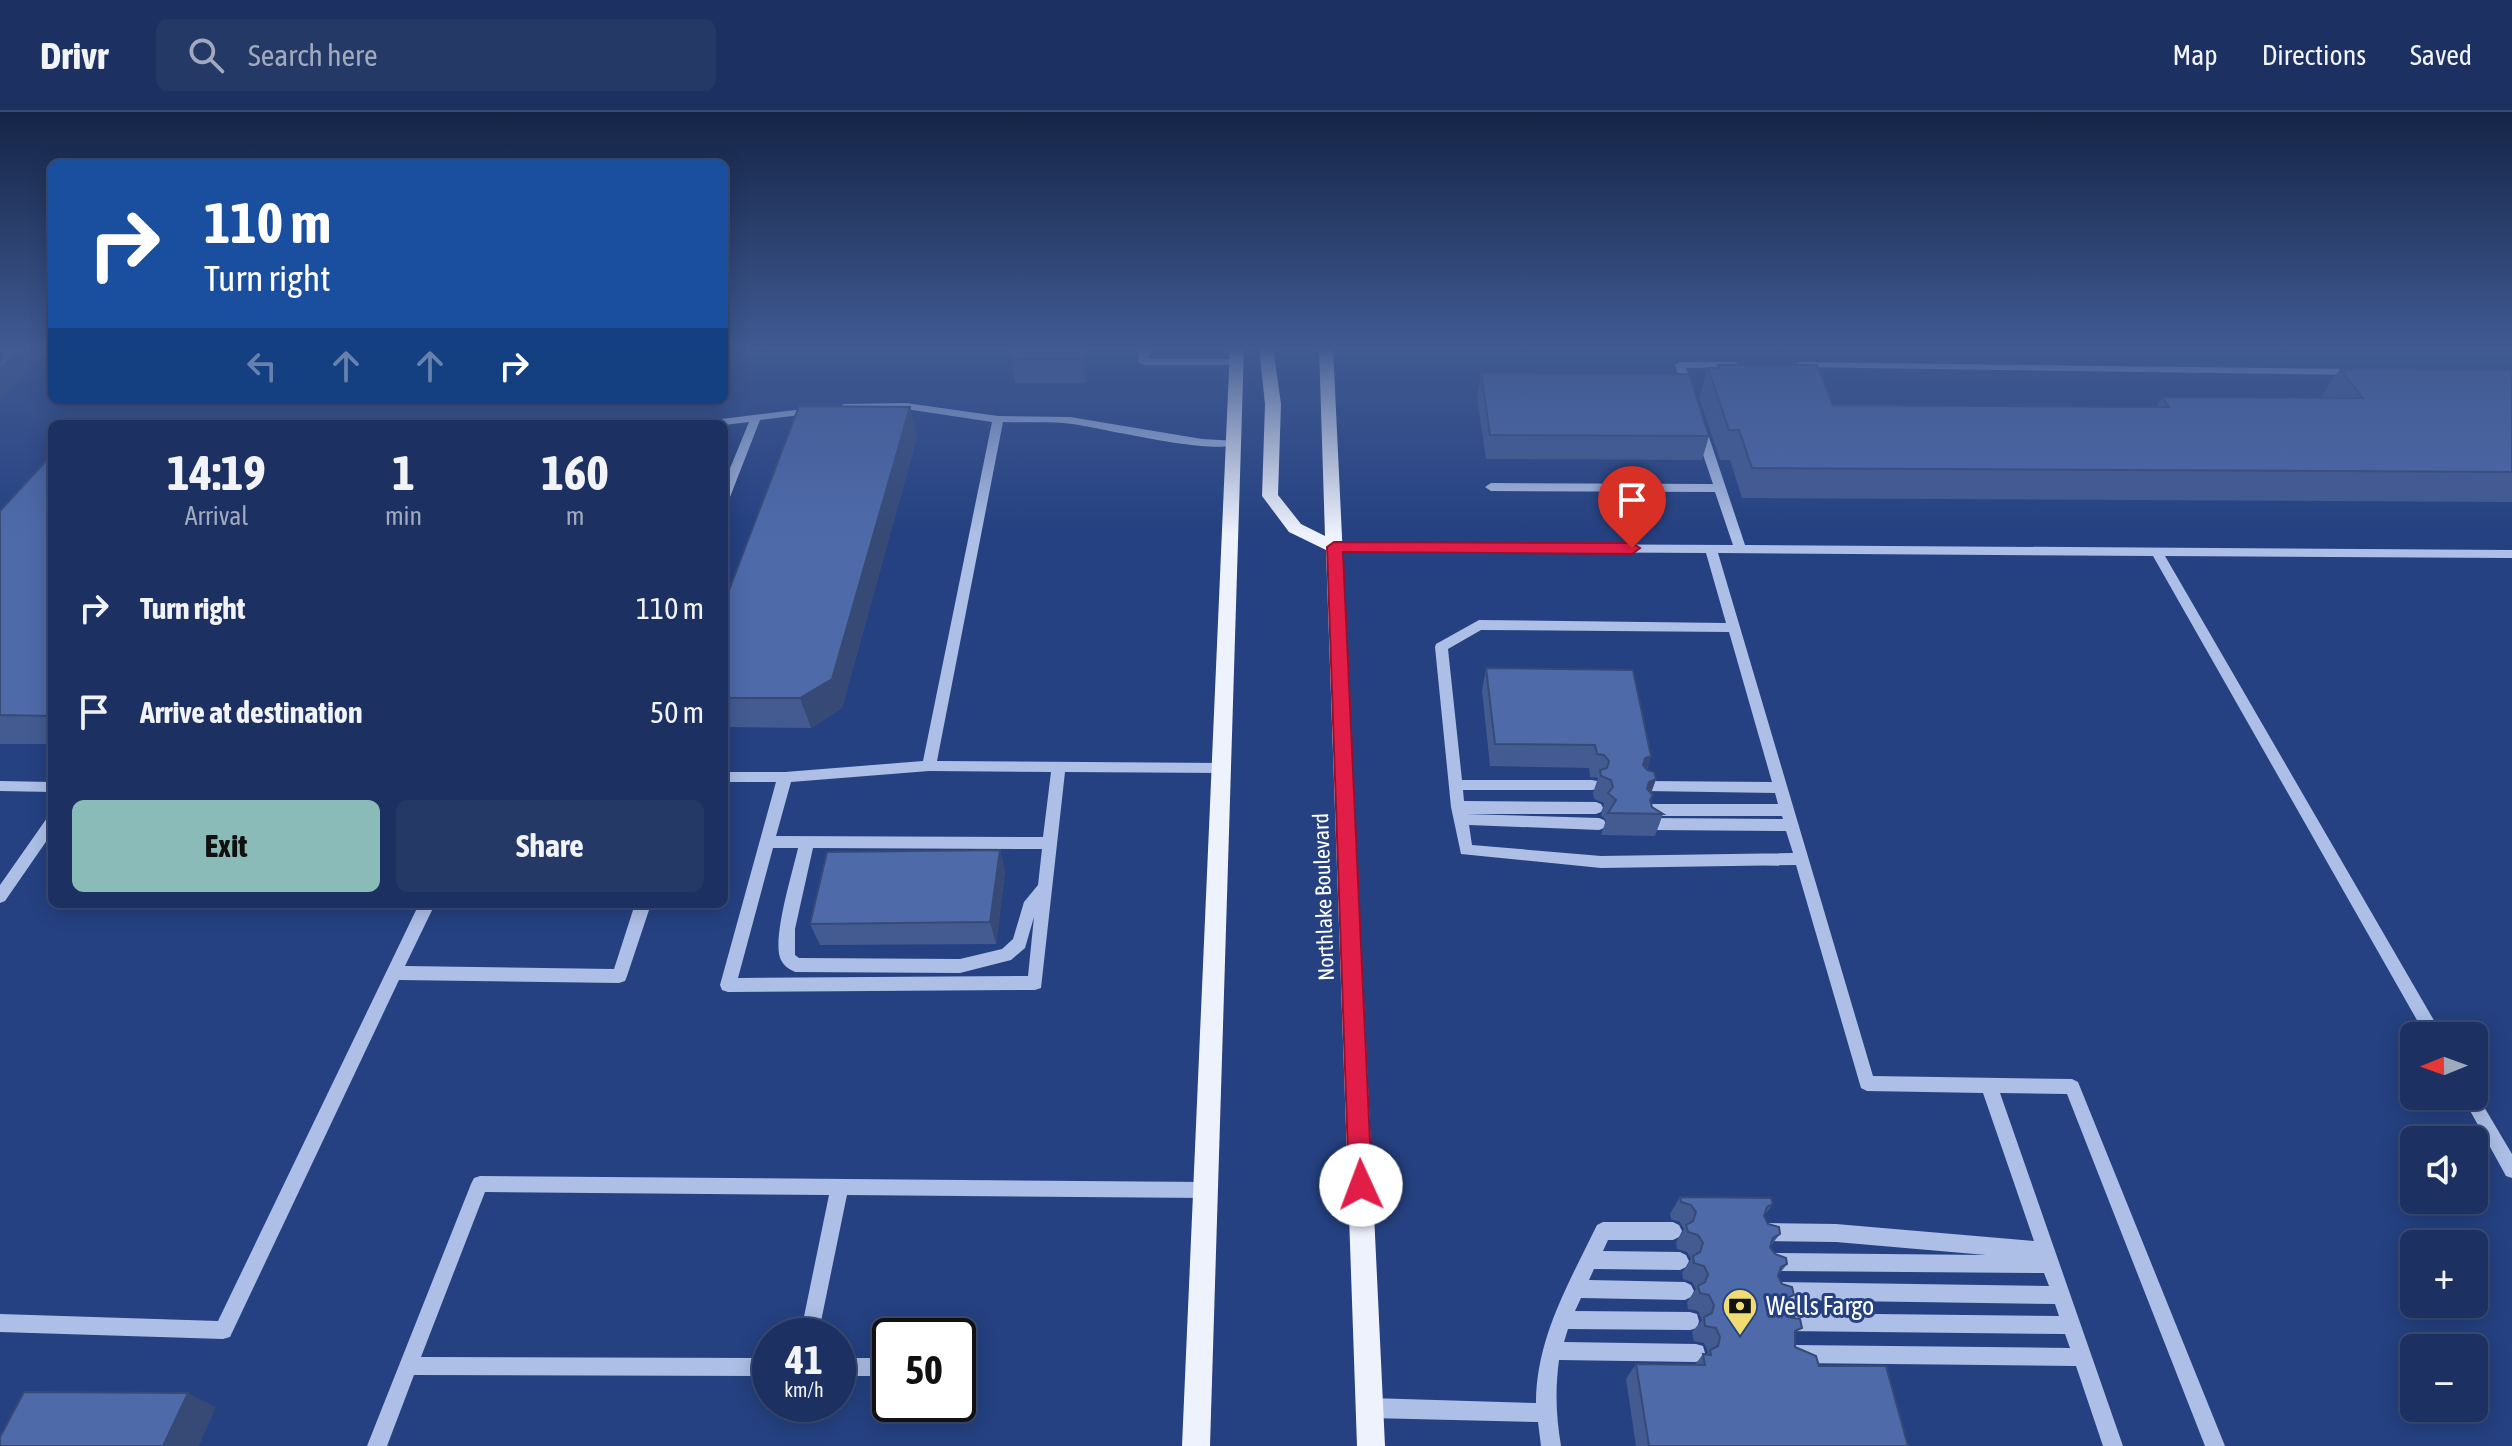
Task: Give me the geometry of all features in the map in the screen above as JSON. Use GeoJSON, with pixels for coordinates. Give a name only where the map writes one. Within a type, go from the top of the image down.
{"type":"FeatureCollection","features":[{"type":"Feature","properties":{"kind":"main road"},"geometry":{"type":"LineString","coordinates":[[1196,1446],[1235,409]]}},
{"type":"Feature","properties":{"kind":"main road"},"geometry":{"type":"LineString","coordinates":[[1273,409],[1270,496],[1295,528],[1334,547]]}},
{"type":"Feature","properties":{"kind":"main road","name":"Northlake Boulevard"},"geometry":{"type":"LineString","coordinates":[[1328,409],[1371,1446]]}},
{"type":"Feature","properties":{"kind":"lane"},"geometry":{"type":"LineString","coordinates":[[728,421],[827,409]]}},
{"type":"Feature","properties":{"kind":"lane"},"geometry":{"type":"LineString","coordinates":[[929,409],[998,419],[1070,420],[1202,443],[1233,443]]}},
{"type":"Feature","properties":{"kind":"lane"},"geometry":{"type":"LineString","coordinates":[[728,487],[756,417]]}},
{"type":"Feature","properties":{"kind":"lane"},"geometry":{"type":"LineString","coordinates":[[1697,418],[1740,549]]}},
{"type":"Feature","properties":{"kind":"lane"},"geometry":{"type":"LineString","coordinates":[[929,766],[998,419]]}},
{"type":"Feature","properties":{"kind":"lane"},"geometry":{"type":"LineString","coordinates":[[1491,487],[1720,488]]}},
{"type":"Feature","properties":{"kind":"lane"},"geometry":{"type":"LineString","coordinates":[[1334,547],[2512,554]]}},
{"type":"Feature","properties":{"kind":"lane"},"geometry":{"type":"LineString","coordinates":[[1711,549],[1867,1083],[2072,1087],[2215,1446]]}},
{"type":"Feature","properties":{"kind":"lane"},"geometry":{"type":"LineString","coordinates":[[2157,552],[2427,1022]]}},
{"type":"Feature","properties":{"kind":"lane"},"geometry":{"type":"LineString","coordinates":[[1734,628],[1479,625],[1441,647],[1459,813],[1466,850],[1601,862],[1801,859]]}},
{"type":"Feature","properties":{"kind":"lane"},"geometry":{"type":"LineString","coordinates":[[728,777],[785,777],[929,766],[1222,768]]}},
{"type":"Feature","properties":{"kind":"lane"},"geometry":{"type":"LineString","coordinates":[[785,777],[728,985],[1035,983],[1059,767]]}},
{"type":"Feature","properties":{"kind":"lane"},"geometry":{"type":"LineString","coordinates":[[1456,785],[1592,785]]}},
{"type":"Feature","properties":{"kind":"lane"},"geometry":{"type":"LineString","coordinates":[[0,786],[48,787]]}},
{"type":"Feature","properties":{"kind":"lane"},"geometry":{"type":"LineString","coordinates":[[1645,786],[1780,788]]}},
{"type":"Feature","properties":{"kind":"lane"},"geometry":{"type":"LineString","coordinates":[[1459,813],[1596,808]]}},
{"type":"Feature","properties":{"kind":"lane"},"geometry":{"type":"LineString","coordinates":[[1459,813],[1599,824]]}},
{"type":"Feature","properties":{"kind":"lane"},"geometry":{"type":"LineString","coordinates":[[1651,817],[1789,818]]}},
{"type":"Feature","properties":{"kind":"lane"},"geometry":{"type":"LineString","coordinates":[[0,897],[48,828]]}},
{"type":"Feature","properties":{"kind":"lane"},"geometry":{"type":"LineString","coordinates":[[767,842],[1050,843]]}},
{"type":"Feature","properties":{"kind":"lane"},"geometry":{"type":"LineString","coordinates":[[807,842],[787,929],[787,957],[795,965],[960,966],[1006,955],[1020,943],[1031,902],[1045,888]]}},
{"type":"Feature","properties":{"kind":"lane"},"geometry":{"type":"LineString","coordinates":[[0,1323],[223,1330],[425,908]]}},
{"type":"Feature","properties":{"kind":"lane"},"geometry":{"type":"LineString","coordinates":[[395,973],[619,976],[642,908]]}},
{"type":"Feature","properties":{"kind":"lane"},"geometry":{"type":"LineString","coordinates":[[1989,1086],[2113,1446]]}},
{"type":"Feature","properties":{"kind":"lane"},"geometry":{"type":"LineString","coordinates":[[2478,1110],[2512,1170]]}},
{"type":"Feature","properties":{"kind":"lane"},"geometry":{"type":"LineString","coordinates":[[377,1446],[480,1184],[1206,1190]]}},
{"type":"Feature","properties":{"kind":"lane"},"geometry":{"type":"LineString","coordinates":[[813,1318],[840,1186]]}},
{"type":"Feature","properties":{"kind":"lane"},"geometry":{"type":"LineString","coordinates":[[1551,1446],[1543,1413],[1550,1351],[1603,1231],[1673,1231]]}},
{"type":"Feature","properties":{"kind":"lane"},"geometry":{"type":"LineString","coordinates":[[1763,1232],[1836,1233],[2049,1258]]}},
{"type":"Feature","properties":{"kind":"lane"},"geometry":{"type":"LineString","coordinates":[[1769,1262],[2049,1258]]}},
{"type":"Feature","properties":{"kind":"lane"},"geometry":{"type":"LineString","coordinates":[[1590,1260],[1680,1261]]}},
{"type":"Feature","properties":{"kind":"lane"},"geometry":{"type":"LineString","coordinates":[[1576,1289],[1685,1291]]}},
{"type":"Feature","properties":{"kind":"lane"},"geometry":{"type":"LineString","coordinates":[[1776,1291],[2061,1295]]}},
{"type":"Feature","properties":{"kind":"lane"},"geometry":{"type":"LineString","coordinates":[[1563,1320],[1690,1321]]}},
{"type":"Feature","properties":{"kind":"lane"},"geometry":{"type":"LineString","coordinates":[[1783,1322],[2071,1325]]}},
{"type":"Feature","properties":{"kind":"lane"},"geometry":{"type":"LineString","coordinates":[[1550,1351],[1696,1353]]}},
{"type":"Feature","properties":{"kind":"lane"},"geometry":{"type":"LineString","coordinates":[[1791,1354],[2082,1357]]}},
{"type":"Feature","properties":{"kind":"lane"},"geometry":{"type":"LineString","coordinates":[[409,1366],[752,1367]]}},
{"type":"Feature","properties":{"kind":"lane"},"geometry":{"type":"LineString","coordinates":[[1370,1408],[1543,1413]]}},
{"type":"Feature","properties":{"kind":"building"},"geometry":{"type":"Polygon","coordinates":[[[798,409],[909,409],[832,679],[800,698],[728,698],[728,593],[798,409]]]}},
{"type":"Feature","properties":{"kind":"building"},"geometry":{"type":"Polygon","coordinates":[[[1486,409],[1700,409],[1709,436],[1490,435],[1486,409]]]}},
{"type":"Feature","properties":{"kind":"building"},"geometry":{"type":"Polygon","coordinates":[[[1722,409],[2512,409],[2512,472],[1752,468],[1739,430],[1729,430],[1722,409]]]}},
{"type":"Feature","properties":{"kind":"building"},"geometry":{"type":"Polygon","coordinates":[[[48,461],[48,716],[0,715],[0,511],[48,461]]]}},
{"type":"Feature","properties":{"kind":"building"},"geometry":{"type":"Polygon","coordinates":[[[1486,668],[1633,670],[1651,756],[1645,758],[1643,765],[1654,772],[1656,779],[1649,782],[1647,789],[1653,795],[1650,800],[1652,807],[1663,814],[1608,813],[1616,800],[1608,793],[1613,787],[1611,780],[1601,776],[1600,770],[1607,768],[1609,761],[1604,755],[1597,754],[1595,745],[1495,744],[1486,668]]]}},
{"type":"Feature","properties":{"kind":"building"},"geometry":{"type":"Polygon","coordinates":[[[1000,850],[990,922],[810,924],[827,852],[1000,850]]]}},
{"type":"Feature","properties":{"kind":"building","name":"Wells Fargo"},"geometry":{"type":"Polygon","coordinates":[[[1680,1197],[1771,1198],[1773,1204],[1767,1207],[1764,1216],[1768,1224],[1779,1227],[1780,1234],[1773,1238],[1770,1247],[1775,1254],[1786,1258],[1787,1264],[1781,1267],[1778,1276],[1782,1284],[1792,1287],[1794,1295],[1787,1298],[1785,1307],[1789,1317],[1800,1319],[1802,1328],[1795,1331],[1795,1347],[1816,1356],[1819,1366],[1886,1366],[1908,1446],[1649,1446],[1636,1364],[1705,1365],[1703,1354],[1711,1355],[1710,1350],[1718,1346],[1720,1337],[1716,1328],[1705,1326],[1704,1317],[1712,1313],[1714,1305],[1709,1295],[1700,1293],[1698,1286],[1705,1282],[1708,1274],[1704,1266],[1694,1263],[1693,1256],[1700,1252],[1703,1243],[1698,1235],[1688,1232],[1686,1225],[1693,1221],[1696,1212],[1691,1205],[1681,1202],[1680,1197]]]}},
{"type":"Feature","properties":{"kind":"building"},"geometry":{"type":"Polygon","coordinates":[[[24,1392],[188,1393],[163,1446],[0,1446],[0,1437],[24,1392]]]}},
{"type":"Feature","properties":{"kind":"place","name":"Wells Fargo"},"geometry":{"type":"Point","coordinates":[1740,1337]}},
{"type":"Feature","properties":{"kind":"route"},"geometry":{"type":"LineString","coordinates":[[1361,1185],[1334,547],[1632,548]]}}]}
